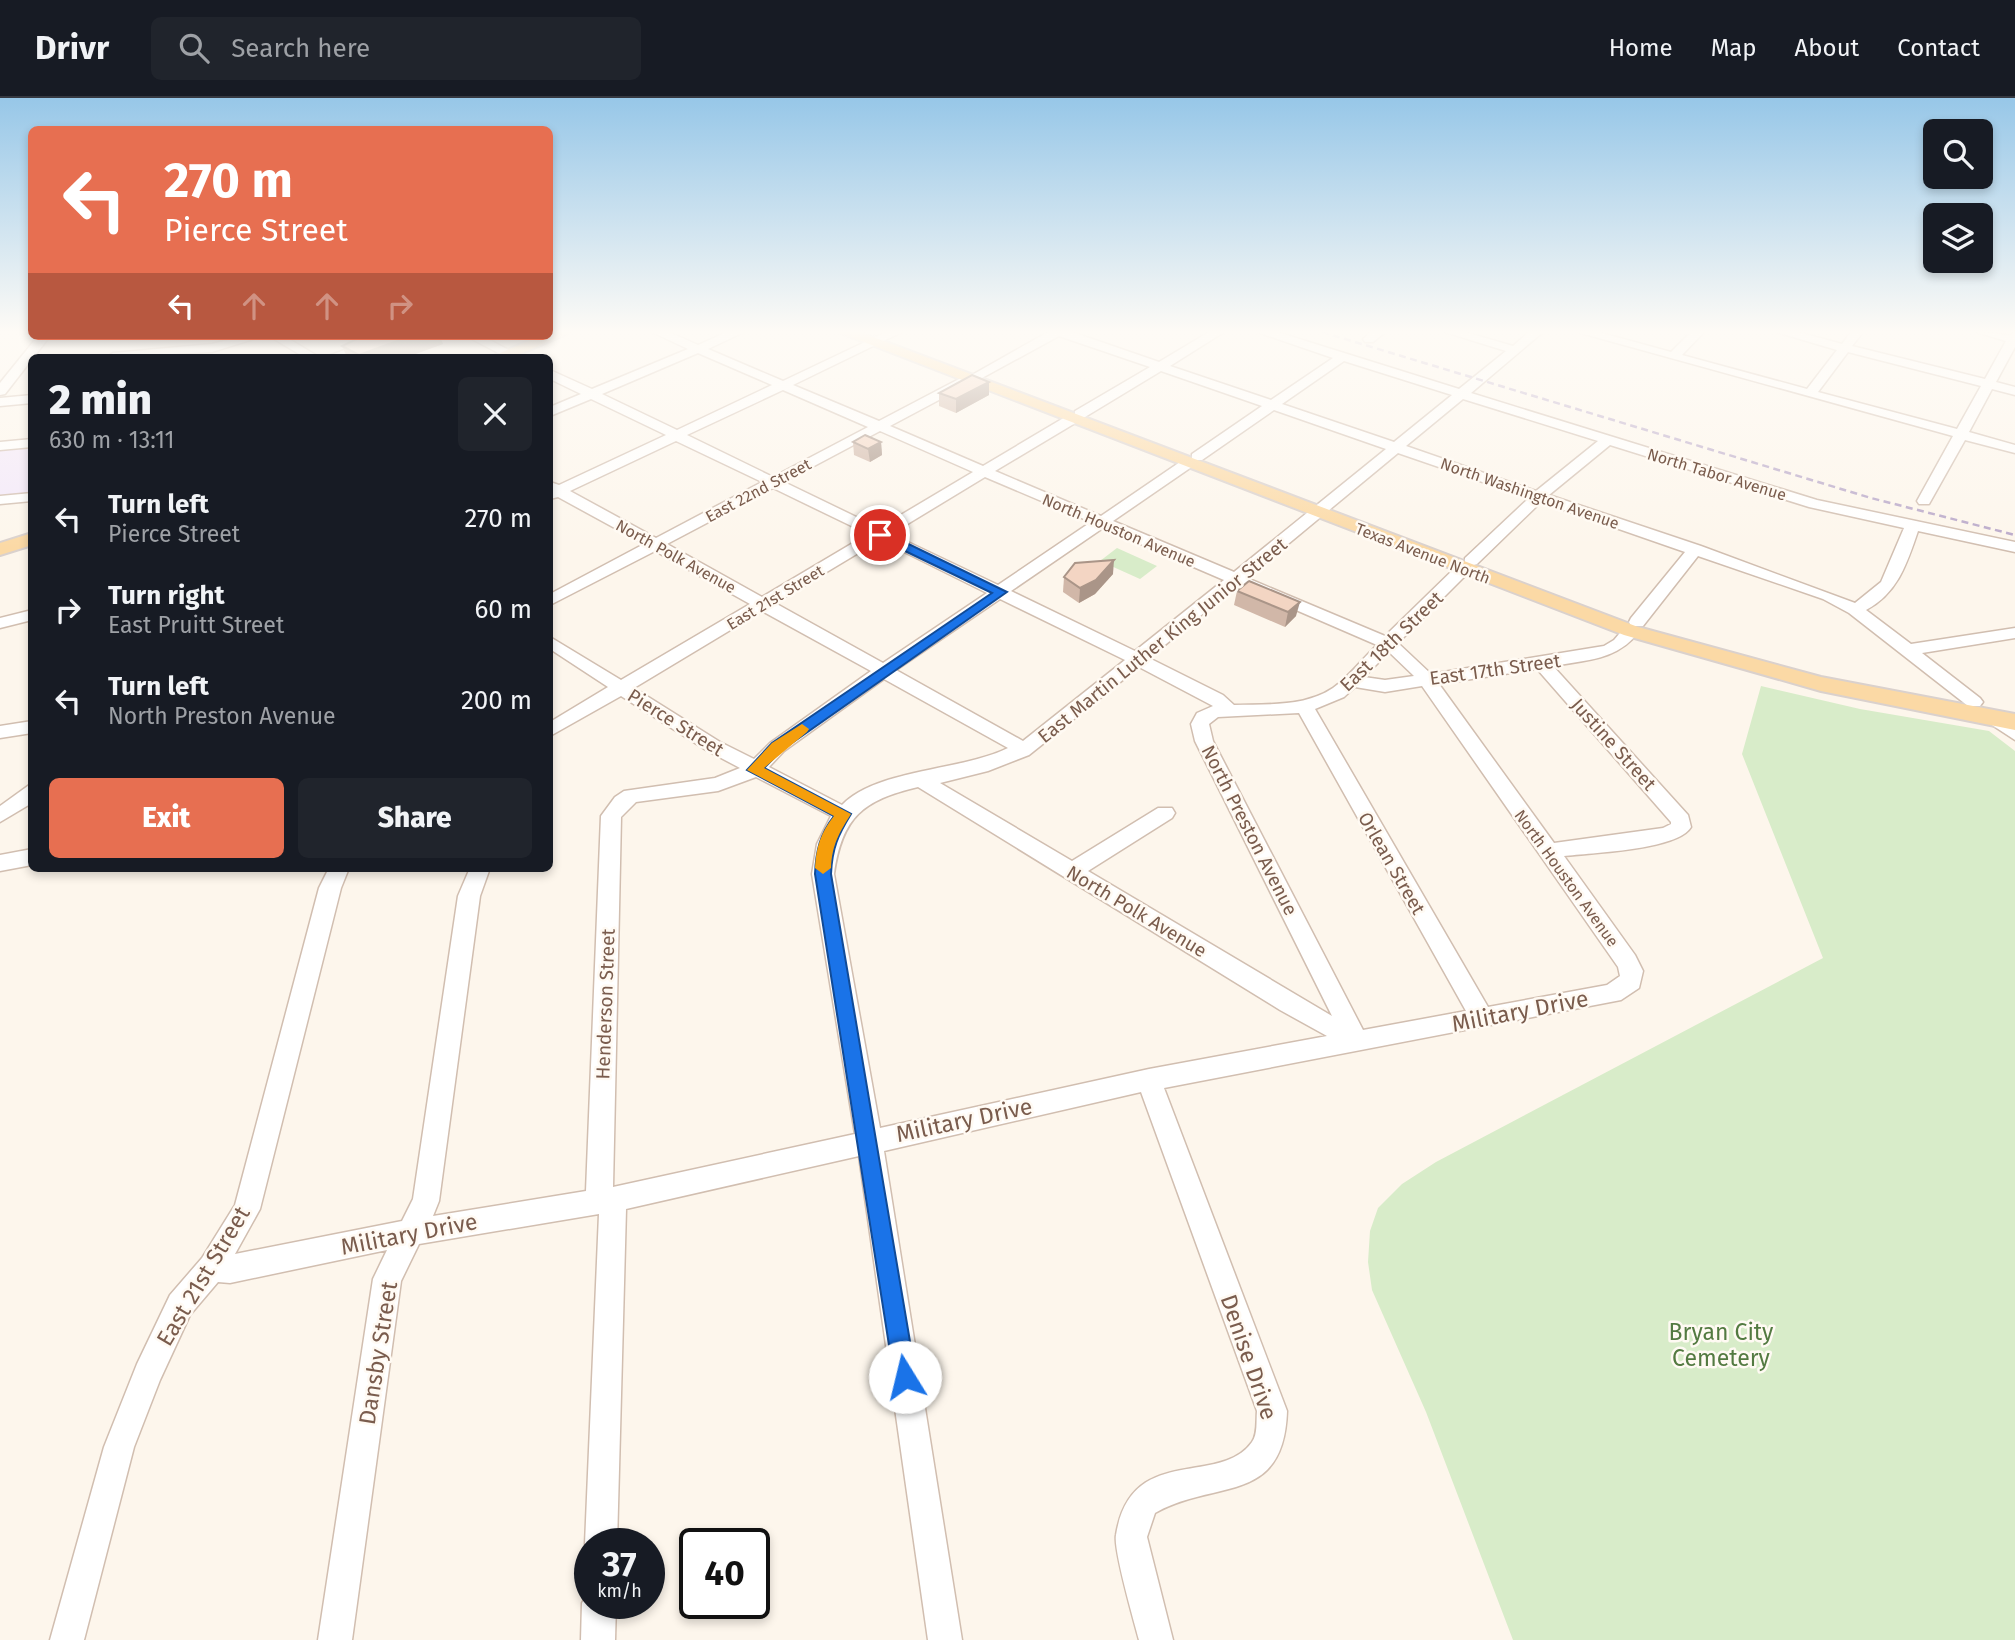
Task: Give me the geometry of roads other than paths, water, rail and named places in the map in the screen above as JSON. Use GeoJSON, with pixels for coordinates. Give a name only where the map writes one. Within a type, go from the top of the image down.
{"type":"FeatureCollection","features":[{"type":"Feature","properties":{"kind":"main road","name":"Texas Avenue North"},"geometry":{"type":"LineString","coordinates":[[1044,404],[1634,627],[1769,673],[1873,697],[2010,717]]}},
{"type":"Feature","properties":{"kind":"main road"},"geometry":{"type":"LineString","coordinates":[[0,540],[28,532]]}},
{"type":"Feature","properties":{"kind":"main road"},"geometry":{"type":"LineString","coordinates":[[0,549],[28,540]]}},
{"type":"Feature","properties":{"kind":"main road","name":"Texas Avenue North"},"geometry":{"type":"LineString","coordinates":[[1634,627],[1782,665],[1974,702],[2010,717]]}},
{"type":"Feature","properties":{"kind":"main road"},"geometry":{"type":"LineString","coordinates":[[1769,673],[1784,672],[1947,704],[1974,702]]}},
{"type":"Feature","properties":{"kind":"street"},"geometry":{"type":"LineString","coordinates":[[612,404],[1139,660],[1217,699],[1228,709]]}},
{"type":"Feature","properties":{"kind":"street"},"geometry":{"type":"LineString","coordinates":[[553,490],[745,404]]}},
{"type":"Feature","properties":{"kind":"street","name":"North Houston Avenue"},"geometry":{"type":"LineString","coordinates":[[826,404],[1389,645],[1412,662],[1426,679],[1627,961],[1632,971],[1631,981]]}},
{"type":"Feature","properties":{"kind":"street","name":"East 22nd Street"},"geometry":{"type":"LineString","coordinates":[[553,598],[921,404]]}},
{"type":"Feature","properties":{"kind":"street","name":"East 21st Street"},"geometry":{"type":"LineString","coordinates":[[553,728],[1097,404]]}},
{"type":"Feature","properties":{"kind":"street","name":"North Washington Avenue"},"geometry":{"type":"LineString","coordinates":[[1270,404],[1829,596],[1855,609],[1974,702]]}},
{"type":"Feature","properties":{"kind":"street","name":"East Martin Luther King Junior Street"},"geometry":{"type":"LineString","coordinates":[[945,1640],[869,1140],[823,874],[824,850],[831,831],[844,814],[887,785],[971,769],[1022,750],[1037,741],[1451,404]]}},
{"type":"Feature","properties":{"kind":"street","name":"North Tabor Avenue"},"geometry":{"type":"LineString","coordinates":[[1487,404],[1814,503],[2015,547]]}},
{"type":"Feature","properties":{"kind":"street"},"geometry":{"type":"LineString","coordinates":[[1847,404],[2015,449]]}},
{"type":"Feature","properties":{"kind":"street"},"geometry":{"type":"LineString","coordinates":[[1924,501],[1977,404]]}},
{"type":"Feature","properties":{"kind":"street"},"geometry":{"type":"LineString","coordinates":[[754,770],[777,747],[884,670],[1273,405]]}},
{"type":"Feature","properties":{"kind":"street","name":"East 18th Street"},"geometry":{"type":"LineString","coordinates":[[1228,709],[1279,710],[1304,706],[1338,693],[1539,496],[1607,440]]}},
{"type":"Feature","properties":{"kind":"street"},"geometry":{"type":"LineString","coordinates":[[0,446],[28,443]]}},
{"type":"Feature","properties":{"kind":"street","name":"North Polk Avenue"},"geometry":{"type":"LineString","coordinates":[[553,491],[884,670],[1022,750]]}},
{"type":"Feature","properties":{"kind":"street"},"geometry":{"type":"LineString","coordinates":[[0,500],[28,497]]}},
{"type":"Feature","properties":{"kind":"street"},"geometry":{"type":"LineString","coordinates":[[1855,609],[1877,598],[1888,588],[1913,524]]}},
{"type":"Feature","properties":{"kind":"street","name":"East 17th Street"},"geometry":{"type":"LineString","coordinates":[[1353,681],[1385,686],[1541,663],[1608,650],[1620,644],[1696,549]]}},
{"type":"Feature","properties":{"kind":"street"},"geometry":{"type":"LineString","coordinates":[[0,623],[28,616]]}},
{"type":"Feature","properties":{"kind":"street"},"geometry":{"type":"LineString","coordinates":[[1909,650],[2015,633]]}},
{"type":"Feature","properties":{"kind":"street","name":"Pierce Street"},"geometry":{"type":"LineString","coordinates":[[553,644],[754,770],[844,814]]}},
{"type":"Feature","properties":{"kind":"street","name":"Justine Street"},"geometry":{"type":"LineString","coordinates":[[1541,663],[1676,814],[1681,827],[1667,835],[1547,851]]}},
{"type":"Feature","properties":{"kind":"street","name":"Orlean Street"},"geometry":{"type":"LineString","coordinates":[[1304,706],[1482,1018]]}},
{"type":"Feature","properties":{"kind":"street","name":"North Preston Avenue"},"geometry":{"type":"LineString","coordinates":[[1228,709],[1205,717],[1200,730],[1357,1041]]}},
{"type":"Feature","properties":{"kind":"street"},"geometry":{"type":"LineString","coordinates":[[2010,717],[2015,734]]}},
{"type":"Feature","properties":{"kind":"street"},"geometry":{"type":"LineString","coordinates":[[0,732],[28,728]]}},
{"type":"Feature","properties":{"kind":"street","name":"Henderson Street"},"geometry":{"type":"LineString","coordinates":[[601,1528],[611,816],[615,808],[631,796],[718,783],[754,770]]}},
{"type":"Feature","properties":{"kind":"street","name":"North Polk Avenue"},"geometry":{"type":"LineString","coordinates":[[918,778],[1357,1041]]}},
{"type":"Feature","properties":{"kind":"street"},"geometry":{"type":"LineString","coordinates":[[0,815],[28,794]]}},
{"type":"Feature","properties":{"kind":"street"},"geometry":{"type":"LineString","coordinates":[[1071,872],[1165,813]]}},
{"type":"Feature","properties":{"kind":"street"},"geometry":{"type":"LineString","coordinates":[[0,863],[28,858]]}},
{"type":"Feature","properties":{"kind":"street","name":"East 21st Street"},"geometry":{"type":"LineString","coordinates":[[67,1640],[120,1447],[142,1386],[180,1305],[212,1268],[247,1209],[330,888],[337,872]]}},
{"type":"Feature","properties":{"kind":"street","name":"Dansby Street"},"geometry":{"type":"LineString","coordinates":[[335,1640],[387,1279],[426,1201],[469,896],[478,872]]}},
{"type":"Feature","properties":{"kind":"street","name":"Military Drive"},"geometry":{"type":"LineString","coordinates":[[212,1268],[230,1269],[412,1232],[606,1200],[1149,1080],[1613,993],[1631,981]]}},
{"type":"Feature","properties":{"kind":"street","name":"Denise Drive"},"geometry":{"type":"LineString","coordinates":[[1149,1080],[1272,1411],[1274,1428],[1266,1451],[1244,1470],[1168,1488],[1142,1503],[1131,1537],[1156,1640]]}},
{"type":"Feature","properties":{"kind":"street"},"geometry":{"type":"LineString","coordinates":[[598,1640],[599,1619]]}},
{"type":"Feature","properties":{"kind":"railway"},"geometry":{"type":"LineString","coordinates":[[1560,404],[1871,498],[2015,535]]}},
{"type":"Feature","properties":{"kind":"park label","name":"Bryan City Cemetery"},"geometry":{"type":"Point","coordinates":[1721,1345]}}]}
